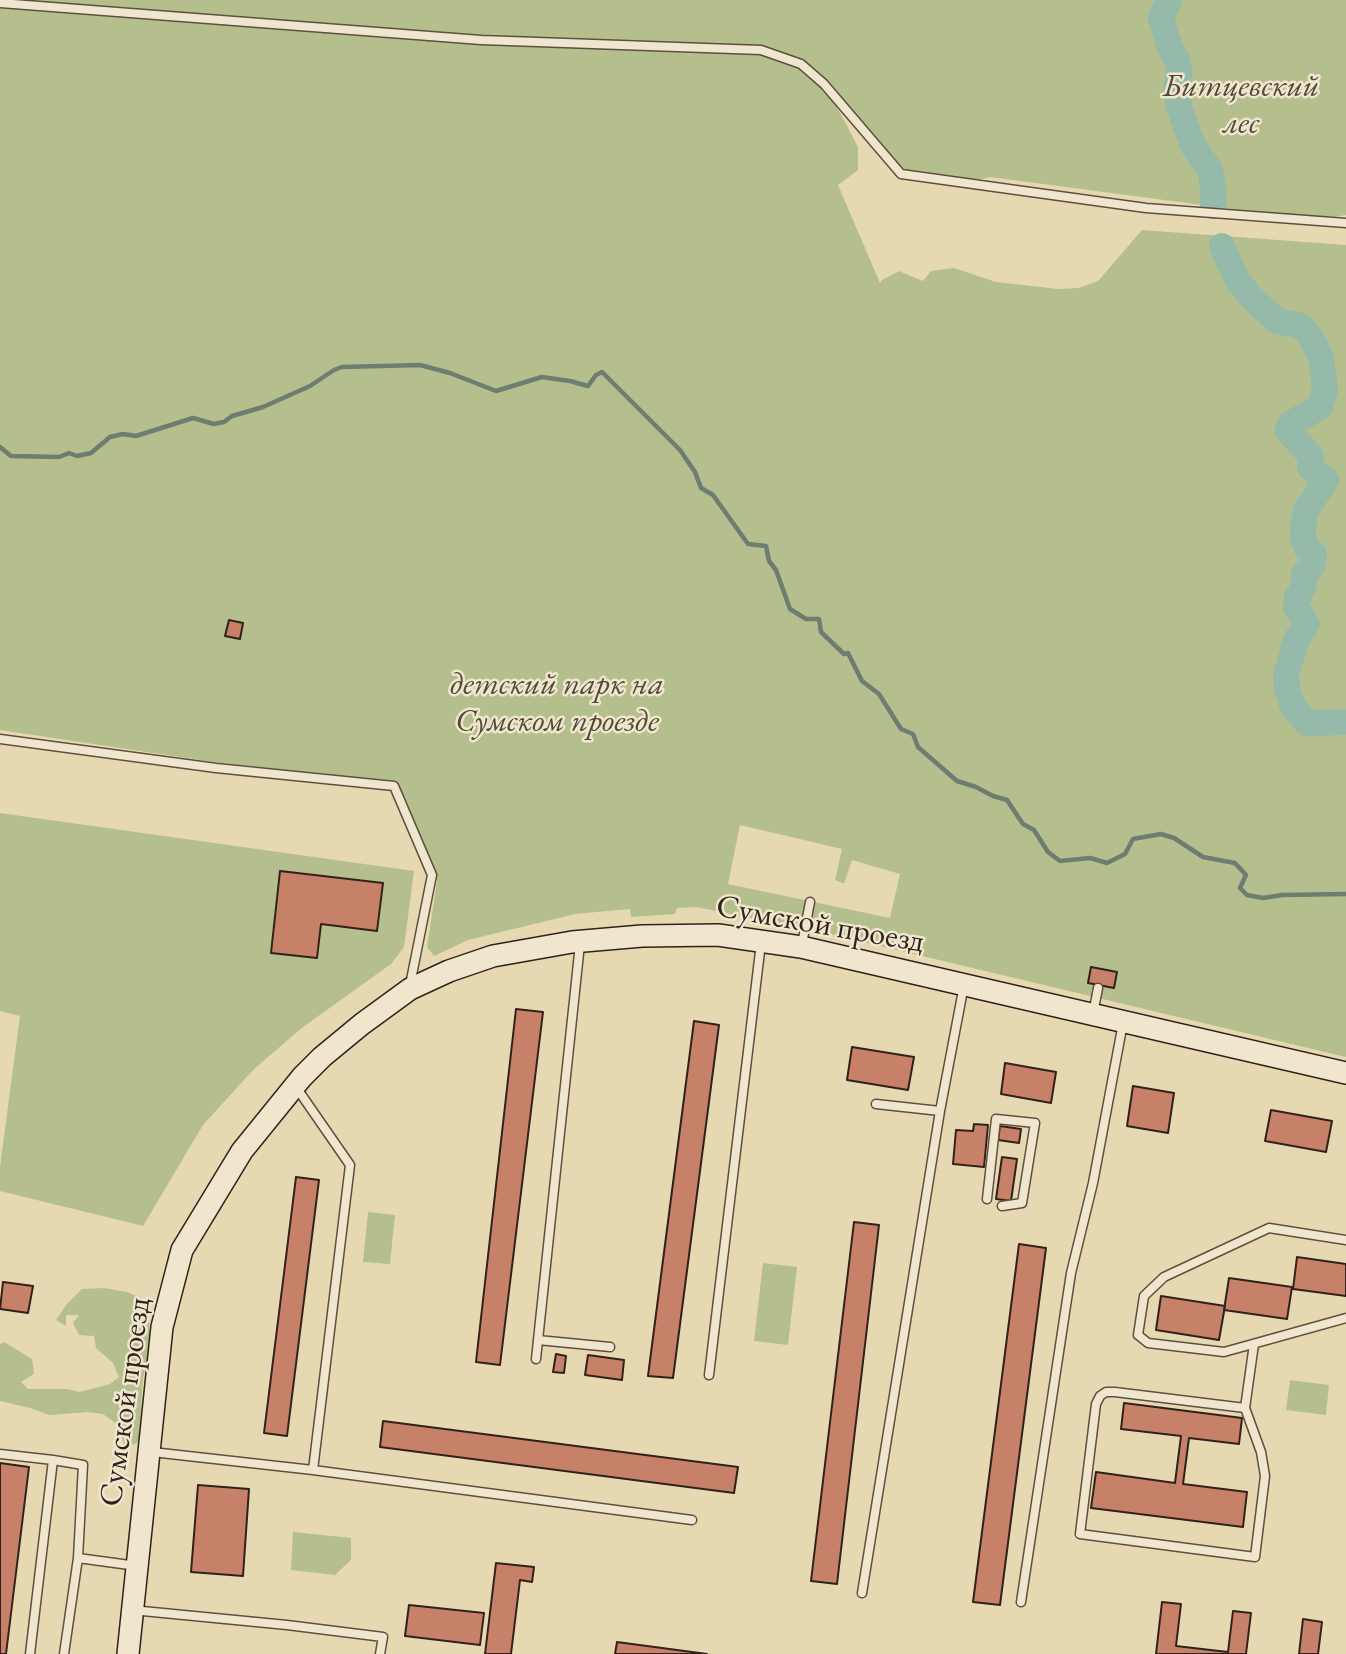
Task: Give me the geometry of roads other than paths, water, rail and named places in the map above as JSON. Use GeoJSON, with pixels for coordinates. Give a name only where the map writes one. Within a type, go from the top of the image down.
{"type":"FeatureCollection","features":[{"type":"Feature","properties":{"kind":"street","name":"Сумской проезд"},"geometry":{"type":"LineString","coordinates":[[128,1654],[162,1327],[182,1250],[242,1151],[295,1085],[322,1057],[410,989],[449,971],[493,956],[532,947],[642,936],[718,935],[801,947],[1346,1073]]}},
{"type":"Feature","properties":{"kind":"lane"},"geometry":{"type":"LineString","coordinates":[[0,3],[481,40],[761,50],[801,64],[824,84],[901,174],[1082,201],[1346,223]]}},
{"type":"Feature","properties":{"kind":"lane"},"geometry":{"type":"LineString","coordinates":[[0,739],[216,768],[394,786],[432,875],[410,989]]}},
{"type":"Feature","properties":{"kind":"lane"},"geometry":{"type":"LineString","coordinates":[[801,947],[810,902]]}},
{"type":"Feature","properties":{"kind":"lane"},"geometry":{"type":"LineString","coordinates":[[709,1375],[762,940]]}},
{"type":"Feature","properties":{"kind":"lane"},"geometry":{"type":"LineString","coordinates":[[536,1359],[580,941]]}},
{"type":"Feature","properties":{"kind":"lane"},"geometry":{"type":"LineString","coordinates":[[862,1593],[940,1111],[964,985]]}},
{"type":"Feature","properties":{"kind":"lane"},"geometry":{"type":"LineString","coordinates":[[1093,1014],[1098,988]]}},
{"type":"Feature","properties":{"kind":"lane"},"geometry":{"type":"LineString","coordinates":[[1021,1602],[1071,1273],[1093,1183],[1124,1021]]}},
{"type":"Feature","properties":{"kind":"lane"},"geometry":{"type":"LineString","coordinates":[[295,1085],[350,1165],[313,1470]]}},
{"type":"Feature","properties":{"kind":"lane"},"geometry":{"type":"LineString","coordinates":[[876,1104],[940,1111]]}},
{"type":"Feature","properties":{"kind":"lane"},"geometry":{"type":"LineString","coordinates":[[987,1199],[996,1119],[1034,1123],[1022,1203],[1002,1206]]}},
{"type":"Feature","properties":{"kind":"lane"},"geometry":{"type":"LineString","coordinates":[[1346,1240],[1269,1228],[1164,1277],[1144,1296],[1138,1335],[1149,1343],[1224,1352],[1346,1318]]}},
{"type":"Feature","properties":{"kind":"lane"},"geometry":{"type":"LineString","coordinates":[[538,1340],[610,1347]]}},
{"type":"Feature","properties":{"kind":"lane"},"geometry":{"type":"LineString","coordinates":[[1245,1408],[1115,1392],[1106,1392],[1100,1396],[1096,1404],[1080,1534],[1255,1557],[1265,1476],[1261,1452],[1245,1408],[1254,1343]]}},
{"type":"Feature","properties":{"kind":"lane"},"geometry":{"type":"LineString","coordinates":[[149,1451],[692,1520]]}},
{"type":"Feature","properties":{"kind":"lane"},"geometry":{"type":"LineString","coordinates":[[0,1454],[83,1465],[78,1558],[64,1654]]}},
{"type":"Feature","properties":{"kind":"lane"},"geometry":{"type":"LineString","coordinates":[[30,1654],[53,1460]]}},
{"type":"Feature","properties":{"kind":"lane"},"geometry":{"type":"LineString","coordinates":[[78,1558],[137,1566]]}},
{"type":"Feature","properties":{"kind":"lane"},"geometry":{"type":"LineString","coordinates":[[132,1610],[383,1637],[380,1654]]}},
{"type":"Feature","properties":{"kind":"waterway"},"geometry":{"type":"LineString","coordinates":[[1169,0],[1161,18],[1180,72],[1176,89],[1179,106],[1192,144],[1210,170],[1213,206]]}},
{"type":"Feature","properties":{"kind":"waterway"},"geometry":{"type":"LineString","coordinates":[[1222,246],[1237,280],[1253,299],[1277,321],[1301,326],[1311,337],[1321,358],[1325,389],[1320,407],[1290,424],[1288,431],[1311,456],[1310,467],[1326,480],[1306,510],[1303,526],[1307,549],[1314,554],[1312,566],[1304,574],[1301,593],[1297,597],[1296,608],[1307,624],[1297,638],[1286,674],[1287,690],[1293,707],[1307,723],[1346,722]]}},
{"type":"Feature","properties":{"kind":"waterway"},"geometry":{"type":"LineString","coordinates":[[0,447],[11,456],[59,457],[69,453],[77,456],[91,453],[110,437],[123,434],[136,436],[193,418],[214,424],[224,422],[232,416],[263,407],[310,386],[342,367],[420,365],[450,373],[496,391],[542,377],[588,386],[596,375],[602,372],[680,450],[695,472],[701,488],[713,495],[748,544],[766,546],[769,561],[776,570],[790,609],[806,619],[819,619],[821,632],[844,654],[848,653],[862,681],[879,694],[901,729],[913,734],[918,747],[957,781],[1007,800],[1023,824],[1034,830],[1048,852],[1060,861],[1090,858],[1107,863],[1125,854],[1133,839],[1161,834],[1174,838],[1203,857],[1235,863],[1246,875],[1240,888],[1247,895],[1263,898],[1346,894]]}},
{"type":"Feature","properties":{"kind":"park label","name":"Битцевский лес"},"geometry":{"type":"Point","coordinates":[1241,106]}},
{"type":"Feature","properties":{"kind":"park label","name":"детский парк на Сумском проезде"},"geometry":{"type":"Point","coordinates":[557,704]}}]}
